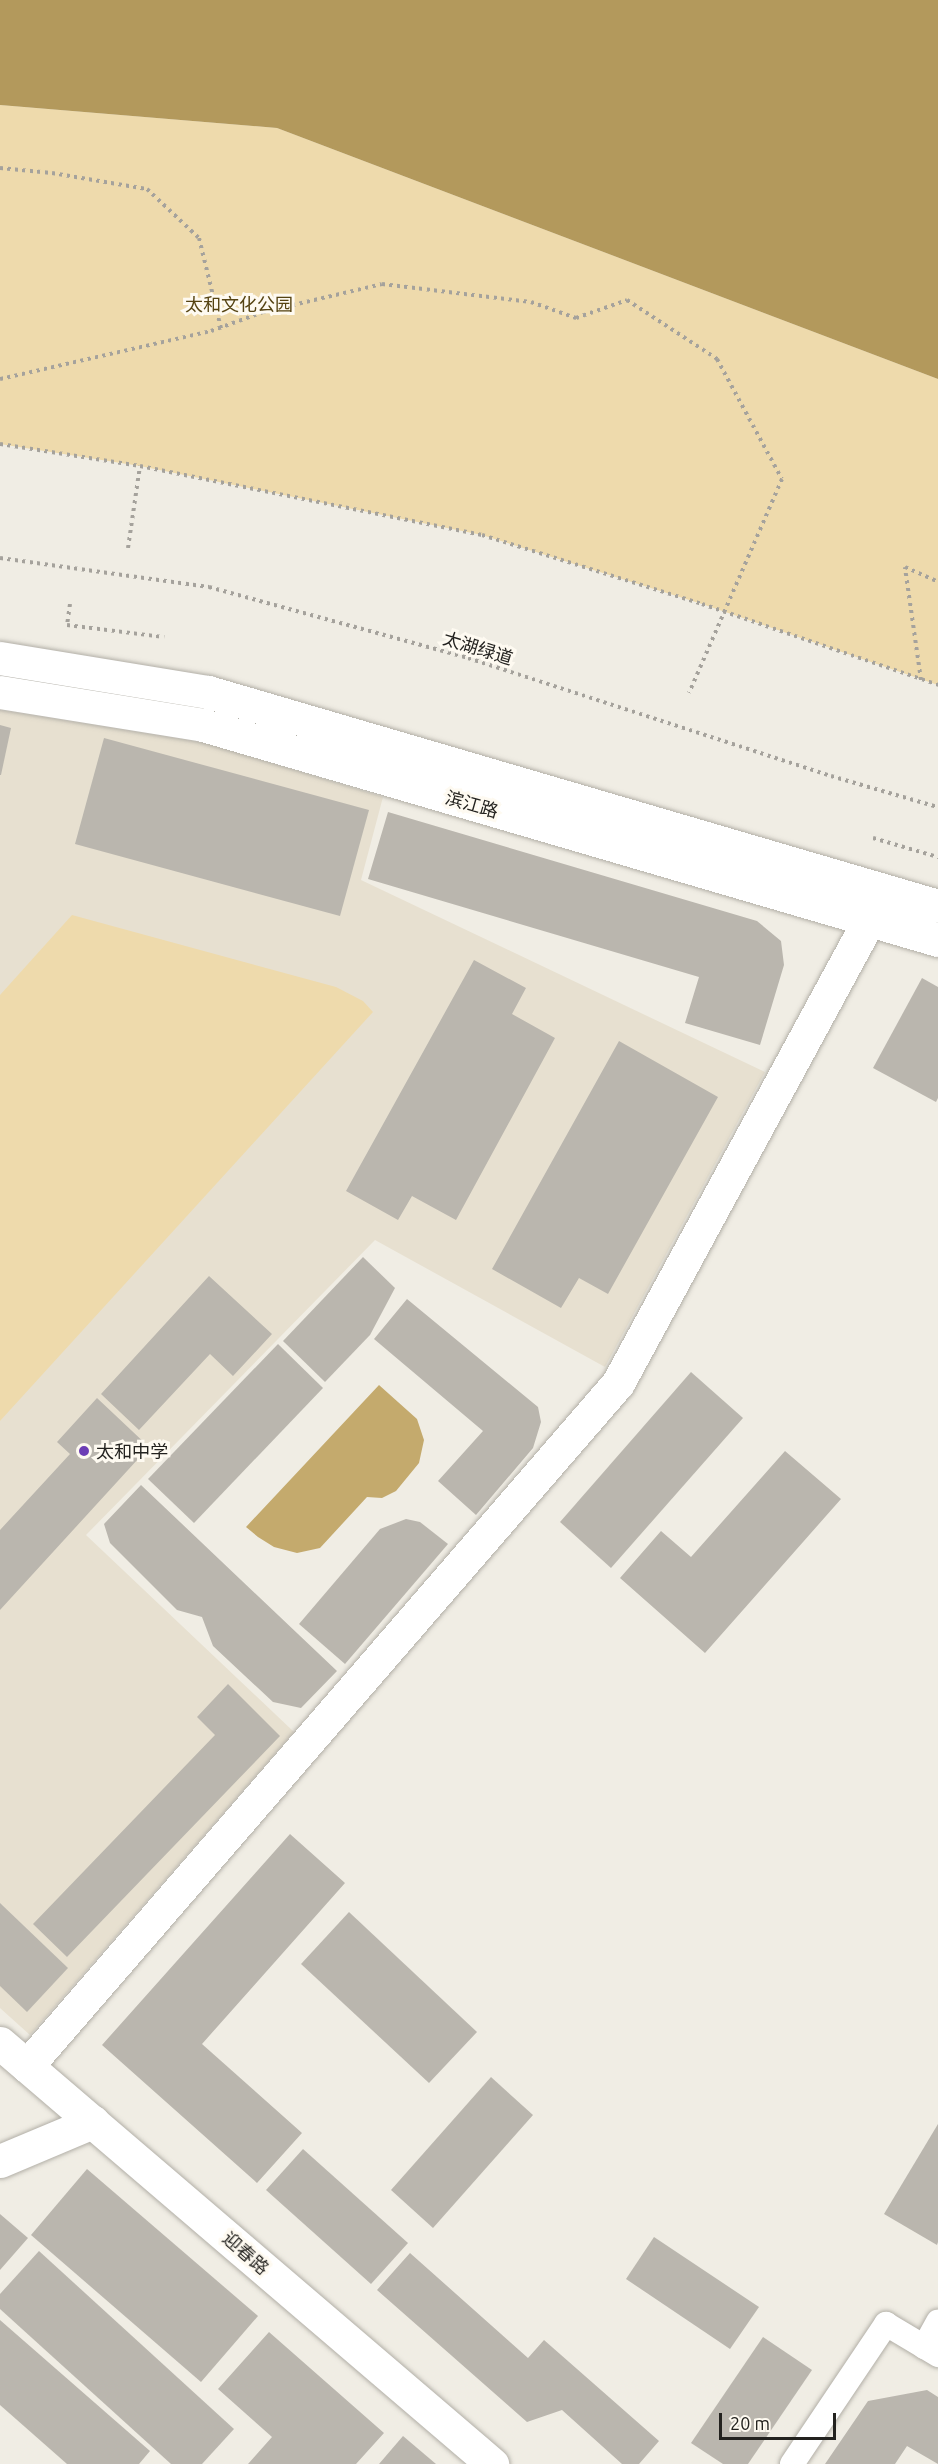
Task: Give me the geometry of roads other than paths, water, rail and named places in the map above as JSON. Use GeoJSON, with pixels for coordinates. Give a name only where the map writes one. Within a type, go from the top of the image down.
{"type":"FeatureCollection","features":[{"type":"Feature","properties":{"kind":"street","name":"滨江路"},"geometry":{"type":"LineString","coordinates":[[0,658],[208,692],[938,906]]}},
{"type":"Feature","properties":{"kind":"street","name":"滨江路"},"geometry":{"type":"LineString","coordinates":[[0,692],[203,725],[938,940]]}},
{"type":"Feature","properties":{"kind":"street"},"geometry":{"type":"LineString","coordinates":[[27,2066],[618,1383],[869,920]]}},
{"type":"Feature","properties":{"kind":"street","name":"迎春路"},"geometry":{"type":"LineString","coordinates":[[0,2043],[492,2464]]}},
{"type":"Feature","properties":{"kind":"street"},"geometry":{"type":"LineString","coordinates":[[0,2161],[93,2122]]}},
{"type":"Feature","properties":{"kind":"lane"},"geometry":{"type":"LineString","coordinates":[[792,2464],[886,2324],[931,2351],[938,2322]]}},
{"type":"Feature","properties":{"kind":"place","name":"太和中学"},"geometry":{"type":"Point","coordinates":[84,1451]}},
{"type":"Feature","properties":{"kind":"park label","name":"太和文化公园"},"geometry":{"type":"Point","coordinates":[239,304]}}]}
